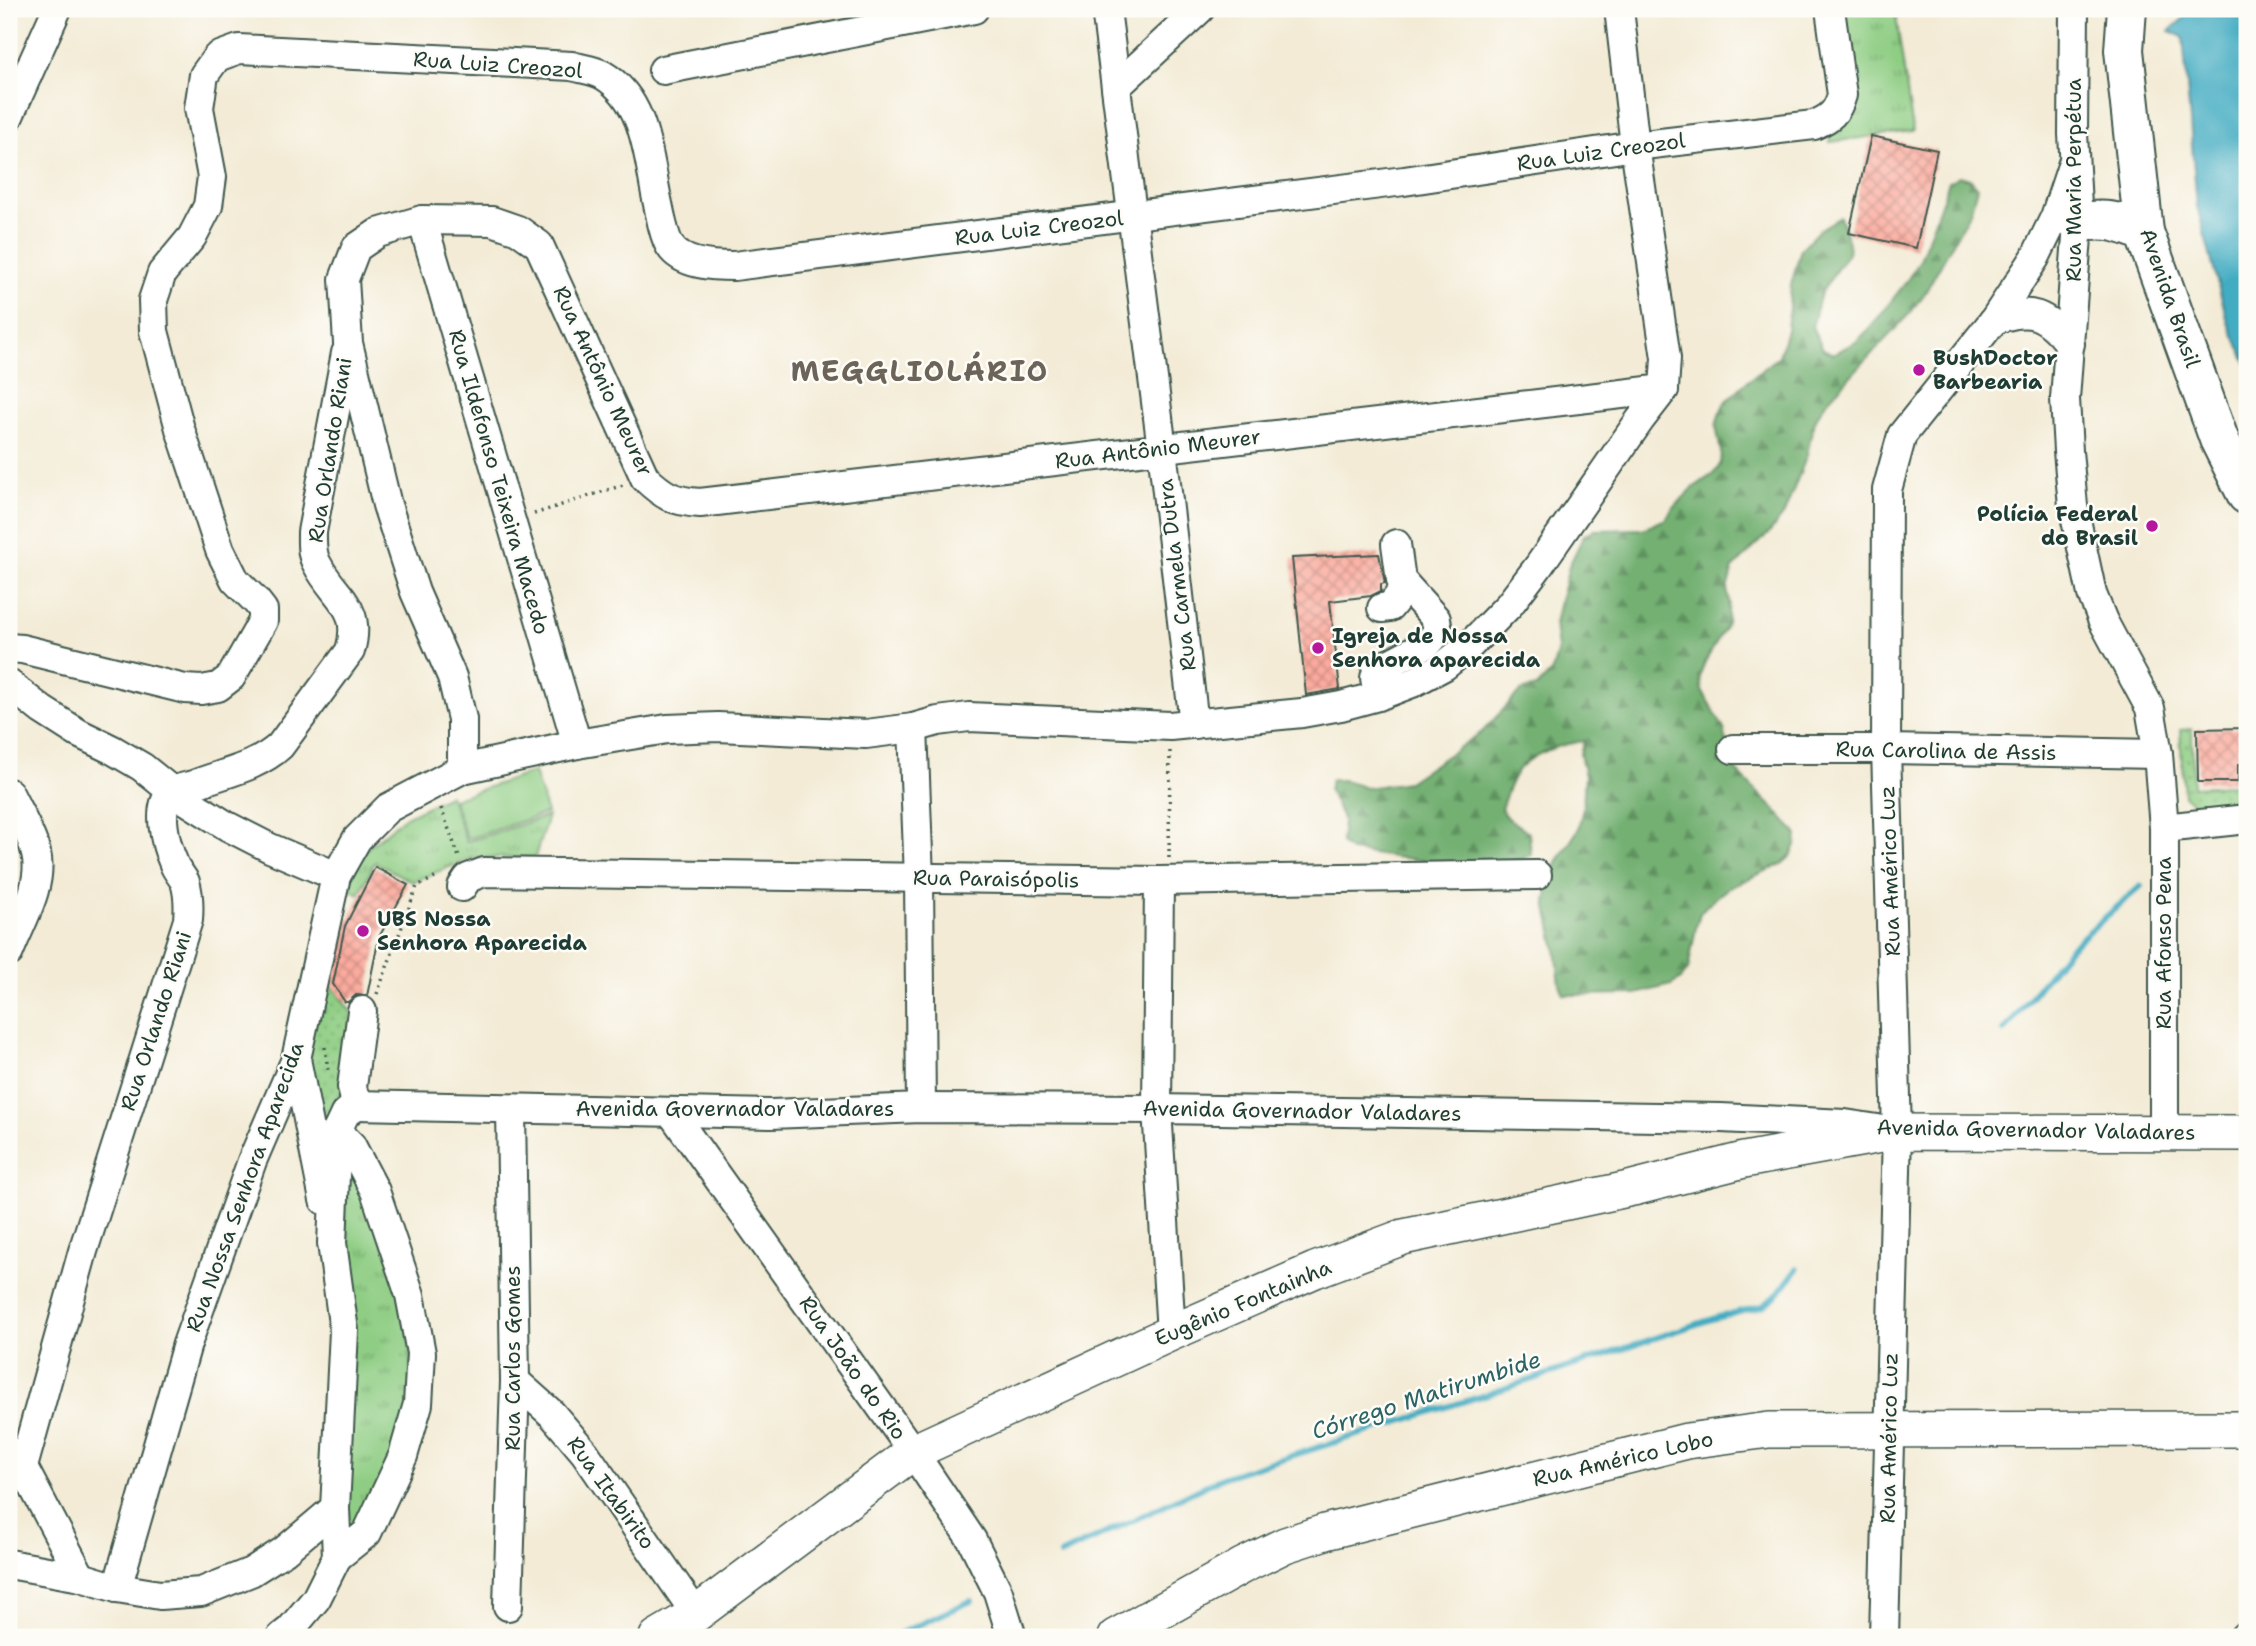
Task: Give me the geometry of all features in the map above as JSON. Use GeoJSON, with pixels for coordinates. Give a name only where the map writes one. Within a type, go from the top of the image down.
{"type":"FeatureCollection","features":[{"type":"Feature","properties":{"kind":"highway","name":"Avenida Brasil"},"geometry":{"type":"LineString","coordinates":[[2127,9],[2124,50],[2144,232],[2219,439],[2247,495]]}},
{"type":"Feature","properties":{"kind":"highway"},"geometry":{"type":"LineString","coordinates":[[2078,223],[2099,219],[2121,223],[2144,232]]}},
{"type":"Feature","properties":{"kind":"main road","name":"Avenida Governador Valadares"},"geometry":{"type":"LineString","coordinates":[[1897,1132],[2247,1133]]}},
{"type":"Feature","properties":{"kind":"main road","name":"Eugênio Fontainha"},"geometry":{"type":"LineString","coordinates":[[657,1637],[696,1614],[913,1452],[1315,1270],[1403,1237],[1633,1188],[1744,1160],[1897,1132]]}},
{"type":"Feature","properties":{"kind":"main road","name":"Rua Américo Lobo"},"geometry":{"type":"LineString","coordinates":[[1115,1637],[1285,1545],[1325,1532],[1687,1441],[1769,1430],[2247,1429]]}},
{"type":"Feature","properties":{"kind":"street"},"geometry":{"type":"LineString","coordinates":[[9,116],[57,9]]}},
{"type":"Feature","properties":{"kind":"street"},"geometry":{"type":"LineString","coordinates":[[663,70],[974,9]]}},
{"type":"Feature","properties":{"kind":"street","name":"Rua Carmela Dutra"},"geometry":{"type":"LineString","coordinates":[[1106,9],[1162,449],[1182,725]]}},
{"type":"Feature","properties":{"kind":"street"},"geometry":{"type":"LineString","coordinates":[[1116,87],[1200,9]]}},
{"type":"Feature","properties":{"kind":"street"},"geometry":{"type":"LineString","coordinates":[[1619,9],[1635,146],[1667,358],[1664,389]]}},
{"type":"Feature","properties":{"kind":"street","name":"Rua Luiz Creozol"},"geometry":{"type":"LineString","coordinates":[[9,648],[184,689],[201,690],[218,687],[231,677],[263,621],[263,610],[235,580],[220,550],[180,429],[154,331],[153,300],[162,273],[192,237],[208,206],[212,177],[199,108],[204,75],[217,57],[239,49],[572,66],[600,74],[618,86],[631,102],[640,122],[670,247],[685,258],[710,266],[734,266],[1131,217],[1404,181],[1635,146],[1814,125],[1831,118],[1838,109],[1842,96],[1830,9]]}},
{"type":"Feature","properties":{"kind":"street","name":"Rua Maria Perpétua"},"geometry":{"type":"LineString","coordinates":[[2074,9],[2074,160],[2078,223],[2065,399],[2073,506],[2087,574],[2103,621],[2150,708],[2158,754]]}},
{"type":"Feature","properties":{"kind":"street","name":"Rua Américo Luz"},"geometry":{"type":"LineString","coordinates":[[1884,1637],[1897,1132],[1886,749],[1887,490],[1902,435],[1994,320],[2035,258],[2055,217],[2074,160]]}},
{"type":"Feature","properties":{"kind":"street","name":"Rua Antônio Meurer"},"geometry":{"type":"LineString","coordinates":[[462,769],[462,719],[452,677],[415,592],[387,505],[348,344],[344,279],[356,248],[378,233],[422,220],[492,221],[518,230],[538,245],[645,478],[661,493],[678,501],[700,503],[1664,389]]}},
{"type":"Feature","properties":{"kind":"street","name":"Rua Ildefonso Teixeira Macedo"},"geometry":{"type":"LineString","coordinates":[[422,220],[577,744]]}},
{"type":"Feature","properties":{"kind":"street"},"geometry":{"type":"LineString","coordinates":[[2035,258],[2039,266],[2052,274],[2075,268]]}},
{"type":"Feature","properties":{"kind":"street"},"geometry":{"type":"LineString","coordinates":[[1994,320],[2008,314],[2032,313],[2051,323],[2070,344]]}},
{"type":"Feature","properties":{"kind":"street","name":"Rua Orlando Riani"},"geometry":{"type":"LineString","coordinates":[[16,1457],[188,920],[189,900],[164,832],[166,803],[173,792],[267,759],[280,747],[350,651],[355,634],[353,618],[317,564],[312,551],[312,532],[348,344]]}},
{"type":"Feature","properties":{"kind":"street","name":"Rua Nossa Senhora Aparecida"},"geometry":{"type":"LineString","coordinates":[[117,1588],[187,1344],[252,1161],[296,1059],[335,876],[357,839],[388,808],[462,769],[577,744],[667,729],[718,727],[866,734],[969,717],[1182,725],[1302,713],[1378,696],[1412,683],[1444,666],[1470,645],[1509,605],[1664,389]]}},
{"type":"Feature","properties":{"kind":"street"},"geometry":{"type":"LineString","coordinates":[[1378,696],[1375,678],[1377,670],[1428,643],[1438,632],[1436,619],[1401,580],[1396,544]]}},
{"type":"Feature","properties":{"kind":"street"},"geometry":{"type":"LineString","coordinates":[[1382,608],[1390,607],[1406,587]]}},
{"type":"Feature","properties":{"kind":"street"},"geometry":{"type":"LineString","coordinates":[[9,684],[42,710],[78,733],[142,767],[173,792],[237,831],[335,876]]}},
{"type":"Feature","properties":{"kind":"street"},"geometry":{"type":"LineString","coordinates":[[913,728],[919,878],[921,1108]]}},
{"type":"Feature","properties":{"kind":"street","name":"Rua Carolina de Assis"},"geometry":{"type":"LineString","coordinates":[[1733,748],[2158,754]]}},
{"type":"Feature","properties":{"kind":"street","name":"Rua Afonso Pena"},"geometry":{"type":"LineString","coordinates":[[2158,754],[2164,828],[2164,1133]]}},
{"type":"Feature","properties":{"kind":"street"},"geometry":{"type":"LineString","coordinates":[[9,793],[36,853],[38,871],[34,890],[9,952]]}},
{"type":"Feature","properties":{"kind":"street"},"geometry":{"type":"LineString","coordinates":[[2164,828],[2247,819]]}},
{"type":"Feature","properties":{"kind":"street","name":"Rua Paraisópolis"},"geometry":{"type":"LineString","coordinates":[[455,876],[468,878],[484,873],[1164,881],[1537,875]]}},
{"type":"Feature","properties":{"kind":"street"},"geometry":{"type":"LineString","coordinates":[[1164,881],[1157,1109],[1171,1333]]}},
{"type":"Feature","properties":{"kind":"street"},"geometry":{"type":"LineString","coordinates":[[332,1243],[337,1131],[354,1096],[362,1010]]}},
{"type":"Feature","properties":{"kind":"street"},"geometry":{"type":"LineString","coordinates":[[296,1059],[332,1243],[344,1331],[335,1508],[337,1557]]}},
{"type":"Feature","properties":{"kind":"street","name":"Avenida Governador Valadares"},"geometry":{"type":"LineString","coordinates":[[354,1096],[510,1109],[771,1114],[921,1108],[1721,1118],[1845,1124],[1897,1132]]}},
{"type":"Feature","properties":{"kind":"street","name":"Rua Carlos Gomes"},"geometry":{"type":"LineString","coordinates":[[508,1606],[515,1381],[510,1109]]}},
{"type":"Feature","properties":{"kind":"street","name":"Rua João do Rio"},"geometry":{"type":"LineString","coordinates":[[671,1112],[913,1452],[972,1541],[998,1592],[1012,1637]]}},
{"type":"Feature","properties":{"kind":"street"},"geometry":{"type":"LineString","coordinates":[[281,1637],[316,1599],[337,1557],[366,1533],[403,1456],[418,1404],[421,1353],[410,1295],[375,1191],[351,1145],[337,1131]]}},
{"type":"Feature","properties":{"kind":"street","name":"Rua Itabirito"},"geometry":{"type":"LineString","coordinates":[[515,1381],[552,1414],[585,1453],[696,1614]]}},
{"type":"Feature","properties":{"kind":"street"},"geometry":{"type":"LineString","coordinates":[[16,1457],[81,1577]]}},
{"type":"Feature","properties":{"kind":"street"},"geometry":{"type":"LineString","coordinates":[[9,1564],[160,1595],[201,1592],[251,1572],[285,1551],[335,1508]]}},
{"type":"Feature","properties":{"kind":"path"},"geometry":{"type":"LineString","coordinates":[[511,522],[645,478]]}},
{"type":"Feature","properties":{"kind":"path"},"geometry":{"type":"LineString","coordinates":[[1164,881],[1182,725]]}},
{"type":"Feature","properties":{"kind":"path"},"geometry":{"type":"LineString","coordinates":[[362,1010],[370,1012],[416,886],[455,876],[432,784]]}},
{"type":"Feature","properties":{"kind":"path"},"geometry":{"type":"LineString","coordinates":[[304,1022],[323,1034],[331,1090],[354,1096]]}},
{"type":"Feature","properties":{"kind":"green space"},"geometry":{"type":"Polygon","coordinates":[[[1842,9],[1895,9],[1913,131],[1830,142],[1830,129],[1847,121],[1852,113],[1842,9]]]}},
{"type":"Feature","properties":{"kind":"green space"},"geometry":{"type":"Polygon","coordinates":[[[1959,176],[1970,179],[1977,187],[1971,210],[1925,293],[1911,312],[1827,401],[1814,421],[1807,455],[1784,514],[1770,532],[1733,568],[1727,589],[1727,623],[1704,664],[1700,677],[1702,691],[1724,729],[1732,767],[1785,820],[1797,835],[1796,845],[1791,856],[1782,864],[1728,888],[1700,913],[1688,970],[1681,979],[1671,985],[1636,994],[1564,995],[1546,903],[1551,871],[1578,830],[1583,808],[1585,776],[1580,754],[1584,741],[1540,753],[1519,769],[1511,783],[1501,809],[1509,819],[1529,833],[1531,855],[1516,861],[1471,864],[1350,851],[1341,843],[1343,820],[1329,790],[1331,780],[1343,780],[1366,788],[1408,782],[1482,732],[1521,691],[1537,687],[1552,671],[1558,649],[1555,625],[1557,614],[1569,566],[1584,535],[1594,530],[1643,529],[1666,519],[1693,488],[1713,474],[1720,465],[1721,452],[1716,426],[1719,415],[1724,404],[1741,387],[1779,356],[1787,330],[1791,285],[1801,249],[1819,230],[1840,217],[1849,243],[1848,253],[1821,293],[1812,327],[1823,349],[1833,354],[1856,342],[1906,282],[1920,260],[1949,182],[1959,176]]]}},
{"type":"Feature","properties":{"kind":"green space"},"geometry":{"type":"Polygon","coordinates":[[[2192,729],[2193,787],[2247,784],[2247,799],[2195,805],[2184,796],[2180,730],[2192,729]]]}},
{"type":"Feature","properties":{"kind":"green space"},"geometry":{"type":"Polygon","coordinates":[[[534,772],[547,813],[467,839],[453,799],[534,772]]]}},
{"type":"Feature","properties":{"kind":"green space"},"geometry":{"type":"Polygon","coordinates":[[[450,795],[466,842],[548,816],[535,857],[472,858],[412,882],[375,862],[359,894],[347,888],[364,851],[402,819],[450,795]]]}},
{"type":"Feature","properties":{"kind":"green space"},"geometry":{"type":"Polygon","coordinates":[[[325,977],[352,1013],[344,1088],[332,1106],[328,1149],[301,1072],[325,977]]]}},
{"type":"Feature","properties":{"kind":"green space"},"geometry":{"type":"Polygon","coordinates":[[[347,1145],[406,1294],[414,1402],[362,1532],[340,1529],[352,1332],[340,1147],[347,1145]]]}},
{"type":"Feature","properties":{"kind":"water"},"geometry":{"type":"Polygon","coordinates":[[[2184,9],[2247,9],[2247,364],[2228,323],[2197,206],[2183,37],[2169,31],[2184,18],[2184,9]]]}},
{"type":"Feature","properties":{"kind":"building"},"geometry":{"type":"Polygon","coordinates":[[[1871,136],[1937,150],[1916,248],[1849,233],[1871,136]]]}},
{"type":"Feature","properties":{"kind":"building","name":"Igreja de Nossa Senhora aparecida"},"geometry":{"type":"Polygon","coordinates":[[[1379,554],[1385,583],[1381,584],[1381,591],[1371,596],[1330,601],[1340,689],[1306,695],[1292,558],[1379,554]]]}},
{"type":"Feature","properties":{"kind":"building"},"geometry":{"type":"Polygon","coordinates":[[[2247,728],[2247,764],[2238,764],[2238,782],[2198,782],[2197,729],[2247,728]]]}},
{"type":"Feature","properties":{"kind":"building","name":"UBS Nossa Senhora Aparecida"},"geometry":{"type":"Polygon","coordinates":[[[375,867],[408,885],[379,937],[367,996],[356,995],[345,1002],[333,984],[345,926],[375,867]]]}},
{"type":"Feature","properties":{"kind":"waterway","name":"Córrego Matirumbide"},"geometry":{"type":"LineString","coordinates":[[2004,1031],[2068,950],[2141,886]]}},
{"type":"Feature","properties":{"kind":"waterway","name":"Córrego Matirumbide"},"geometry":{"type":"LineString","coordinates":[[1060,1555],[1224,1477],[1491,1393],[1715,1318],[1763,1306],[1778,1294],[1797,1269]]}},
{"type":"Feature","properties":{"kind":"waterway","name":"Córrego Matirumbide"},"geometry":{"type":"LineString","coordinates":[[892,1637],[971,1601]]}},
{"type":"Feature","properties":{"kind":"place","name":"BushDoctor Barbearia"},"geometry":{"type":"Point","coordinates":[1919,370]}},
{"type":"Feature","properties":{"kind":"place","name":"Polícia Federal do Brasil"},"geometry":{"type":"Point","coordinates":[2152,526]}},
{"type":"Feature","properties":{"kind":"place","name":"Igreja de Nossa Senhora aparecida"},"geometry":{"type":"Point","coordinates":[1318,648]}},
{"type":"Feature","properties":{"kind":"place","name":"UBS Nossa Senhora Aparecida"},"geometry":{"type":"Point","coordinates":[363,931]}},
{"type":"Feature","properties":{"kind":"district","name":"MEGGLIOLÁRIO"},"geometry":{"type":"Point","coordinates":[920,371]}}]}
